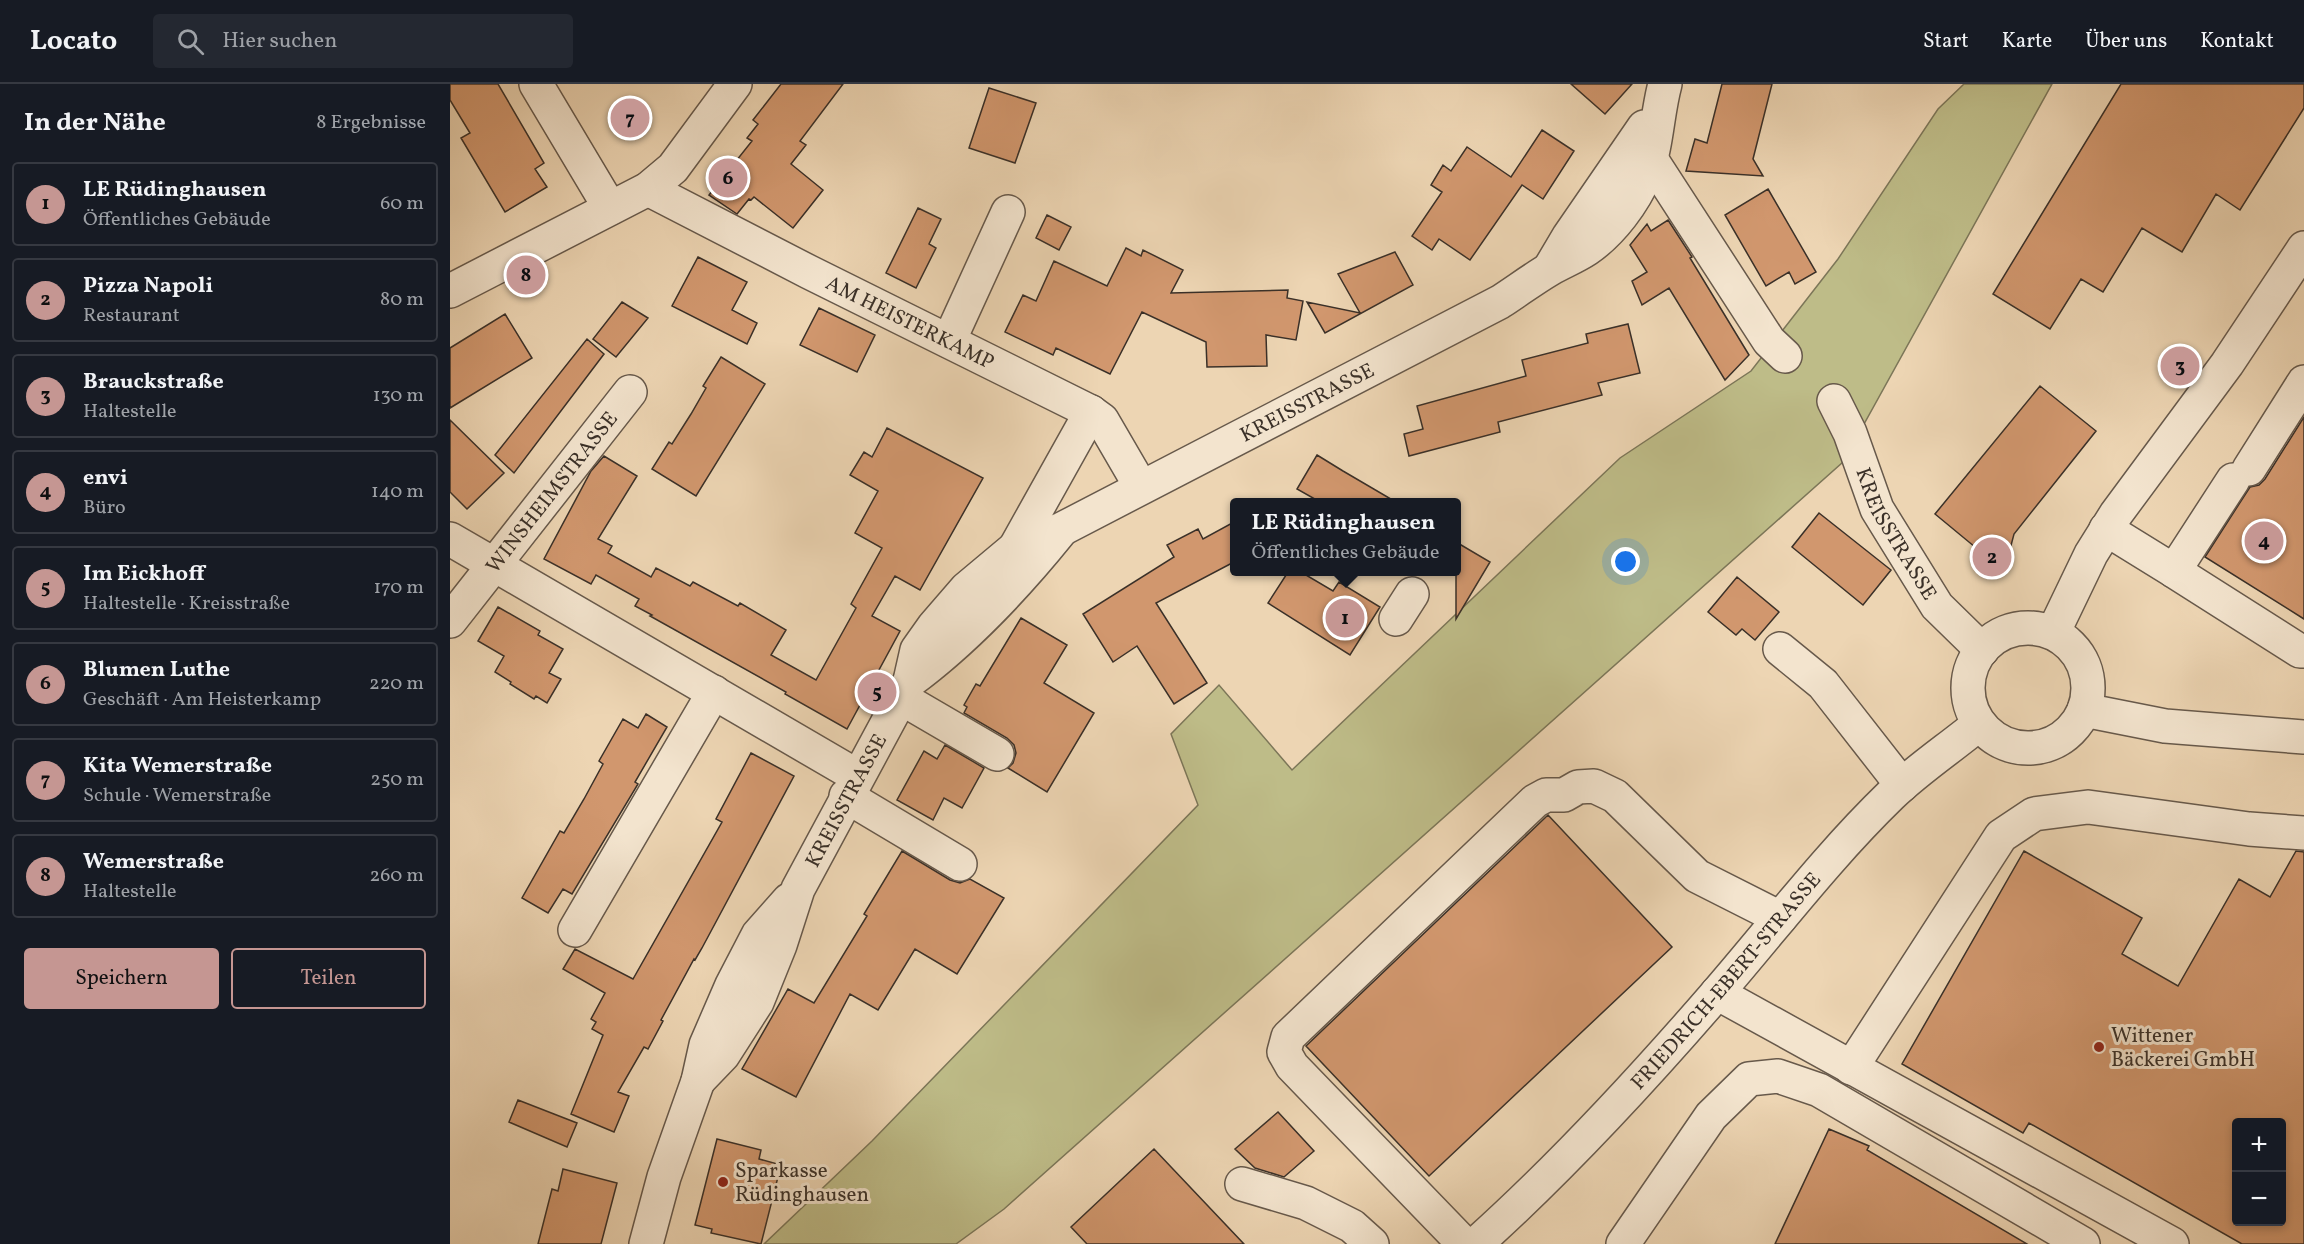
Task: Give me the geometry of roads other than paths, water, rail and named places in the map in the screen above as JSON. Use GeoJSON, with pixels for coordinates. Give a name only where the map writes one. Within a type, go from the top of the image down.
{"type":"FeatureCollection","features":[{"type":"Feature","properties":{"kind":"street"},"geometry":{"type":"LineString","coordinates":[[536,84],[610,208]]}},
{"type":"Feature","properties":{"kind":"street"},"geometry":{"type":"LineString","coordinates":[[450,291],[648,189],[673,168],[735,84]]}},
{"type":"Feature","properties":{"kind":"street","name":"KREISSTRASSE"},"geometry":{"type":"LineString","coordinates":[[646,1244],[664,1177],[698,1081],[723,1055],[757,1002],[780,945],[798,889],[905,690],[917,650],[966,589],[1015,548],[1062,529],[1500,302],[1549,270],[1587,249],[1609,229],[1630,203],[1645,175],[1641,151],[1662,95]]}},
{"type":"Feature","properties":{"kind":"street"},"geometry":{"type":"LineString","coordinates":[[1641,151],[1768,341],[1785,356]]}},
{"type":"Feature","properties":{"kind":"street","name":"AM HEISTERKAMP"},"geometry":{"type":"LineString","coordinates":[[648,189],[1091,412],[1102,420],[1141,487]]}},
{"type":"Feature","properties":{"kind":"street"},"geometry":{"type":"LineString","coordinates":[[949,340],[1008,212]]}},
{"type":"Feature","properties":{"kind":"street"},"geometry":{"type":"LineString","coordinates":[[2053,633],[2091,554],[2106,529],[2227,364],[2293,287],[2304,248]]}},
{"type":"Feature","properties":{"kind":"street"},"geometry":{"type":"LineString","coordinates":[[2174,571],[2304,382]]}},
{"type":"Feature","properties":{"kind":"street","name":"WINSHEIMSTRASSE"},"geometry":{"type":"LineString","coordinates":[[450,621],[630,392]]}},
{"type":"Feature","properties":{"kind":"street","name":"KREISSTRASSE"},"geometry":{"type":"LineString","coordinates":[[1834,401],[1850,433],[1877,509],[1937,606],[1982,650]]}},
{"type":"Feature","properties":{"kind":"street"},"geometry":{"type":"LineString","coordinates":[[1015,548],[1091,412]]}},
{"type":"Feature","properties":{"kind":"street","name":"KREISSTRASSE"},"geometry":{"type":"LineString","coordinates":[[905,690],[939,660],[1037,560],[1062,529]]}},
{"type":"Feature","properties":{"kind":"street"},"geometry":{"type":"LineString","coordinates":[[2106,529],[2300,651],[2304,651]]}},
{"type":"Feature","properties":{"kind":"street"},"geometry":{"type":"LineString","coordinates":[[450,539],[714,692],[852,786],[960,864]]}},
{"type":"Feature","properties":{"kind":"street"},"geometry":{"type":"LineString","coordinates":[[2030,628],[2053,633],[2067,642],[2079,655],[2086,669],[2088,696],[2084,710],[2067,734],[2042,747],[2013,746],[1999,741],[1979,724],[1970,706],[1968,692],[1972,666],[1982,650],[1999,635],[2016,629],[2030,628]]}},
{"type":"Feature","properties":{"kind":"street"},"geometry":{"type":"LineString","coordinates":[[1780,650],[1823,684],[1902,785]]}},
{"type":"Feature","properties":{"kind":"street"},"geometry":{"type":"LineString","coordinates":[[905,690],[997,754]]}},
{"type":"Feature","properties":{"kind":"street"},"geometry":{"type":"LineString","coordinates":[[575,930],[714,692]]}},
{"type":"Feature","properties":{"kind":"street"},"geometry":{"type":"LineString","coordinates":[[2084,710],[2165,726],[2304,736]]}},
{"type":"Feature","properties":{"kind":"street","name":"FRIEDRICH-EBERT-STRASSE"},"geometry":{"type":"LineString","coordinates":[[1476,1244],[1524,1201],[1609,1114],[1717,993],[1841,845],[1902,785],[1979,724]]}},
{"type":"Feature","properties":{"kind":"street"},"geometry":{"type":"LineString","coordinates":[[1464,1244],[1292,1066],[1284,1052],[1288,1037],[1534,801],[1546,795],[1564,795],[1578,787],[1594,786],[1615,796],[1697,876],[1780,918]]}},
{"type":"Feature","properties":{"kind":"street"},"geometry":{"type":"LineString","coordinates":[[1851,1068],[2001,836],[2034,814],[2088,807],[2249,829],[2304,833]]}},
{"type":"Feature","properties":{"kind":"street"},"geometry":{"type":"LineString","coordinates":[[1717,993],[2172,1244]]}},
{"type":"Feature","properties":{"kind":"street"},"geometry":{"type":"LineString","coordinates":[[1623,1244],[1711,1116],[1749,1078],[1778,1076],[1819,1090],[2083,1244]]}},
{"type":"Feature","properties":{"kind":"street"},"geometry":{"type":"LineString","coordinates":[[1242,1184],[1306,1203],[1352,1226],[1371,1244]]}},
{"type":"Feature","properties":{"kind":"place","name":"Kita Wemerstraße"},"geometry":{"type":"Point","coordinates":[630,118]}},
{"type":"Feature","properties":{"kind":"place","name":"Blumen Luthe"},"geometry":{"type":"Point","coordinates":[728,178]}},
{"type":"Feature","properties":{"kind":"place","name":"Wemerstraße"},"geometry":{"type":"Point","coordinates":[526,275]}},
{"type":"Feature","properties":{"kind":"place","name":"Brauckstraße"},"geometry":{"type":"Point","coordinates":[2180,366]}},
{"type":"Feature","properties":{"kind":"place","name":"envi"},"geometry":{"type":"Point","coordinates":[2264,541]}},
{"type":"Feature","properties":{"kind":"place","name":"Pizza Napoli"},"geometry":{"type":"Point","coordinates":[1992,557]}},
{"type":"Feature","properties":{"kind":"place","name":"LE Rüdinghausen"},"geometry":{"type":"Point","coordinates":[1345,618]}},
{"type":"Feature","properties":{"kind":"place","name":"Im Eickhoff"},"geometry":{"type":"Point","coordinates":[877,692]}},
{"type":"Feature","properties":{"kind":"place","name":"Wittener Bäckerei GmbH"},"geometry":{"type":"Point","coordinates":[2099,1047]}},
{"type":"Feature","properties":{"kind":"place","name":"Sparkasse Rüdinghausen"},"geometry":{"type":"Point","coordinates":[723,1182]}}]}
